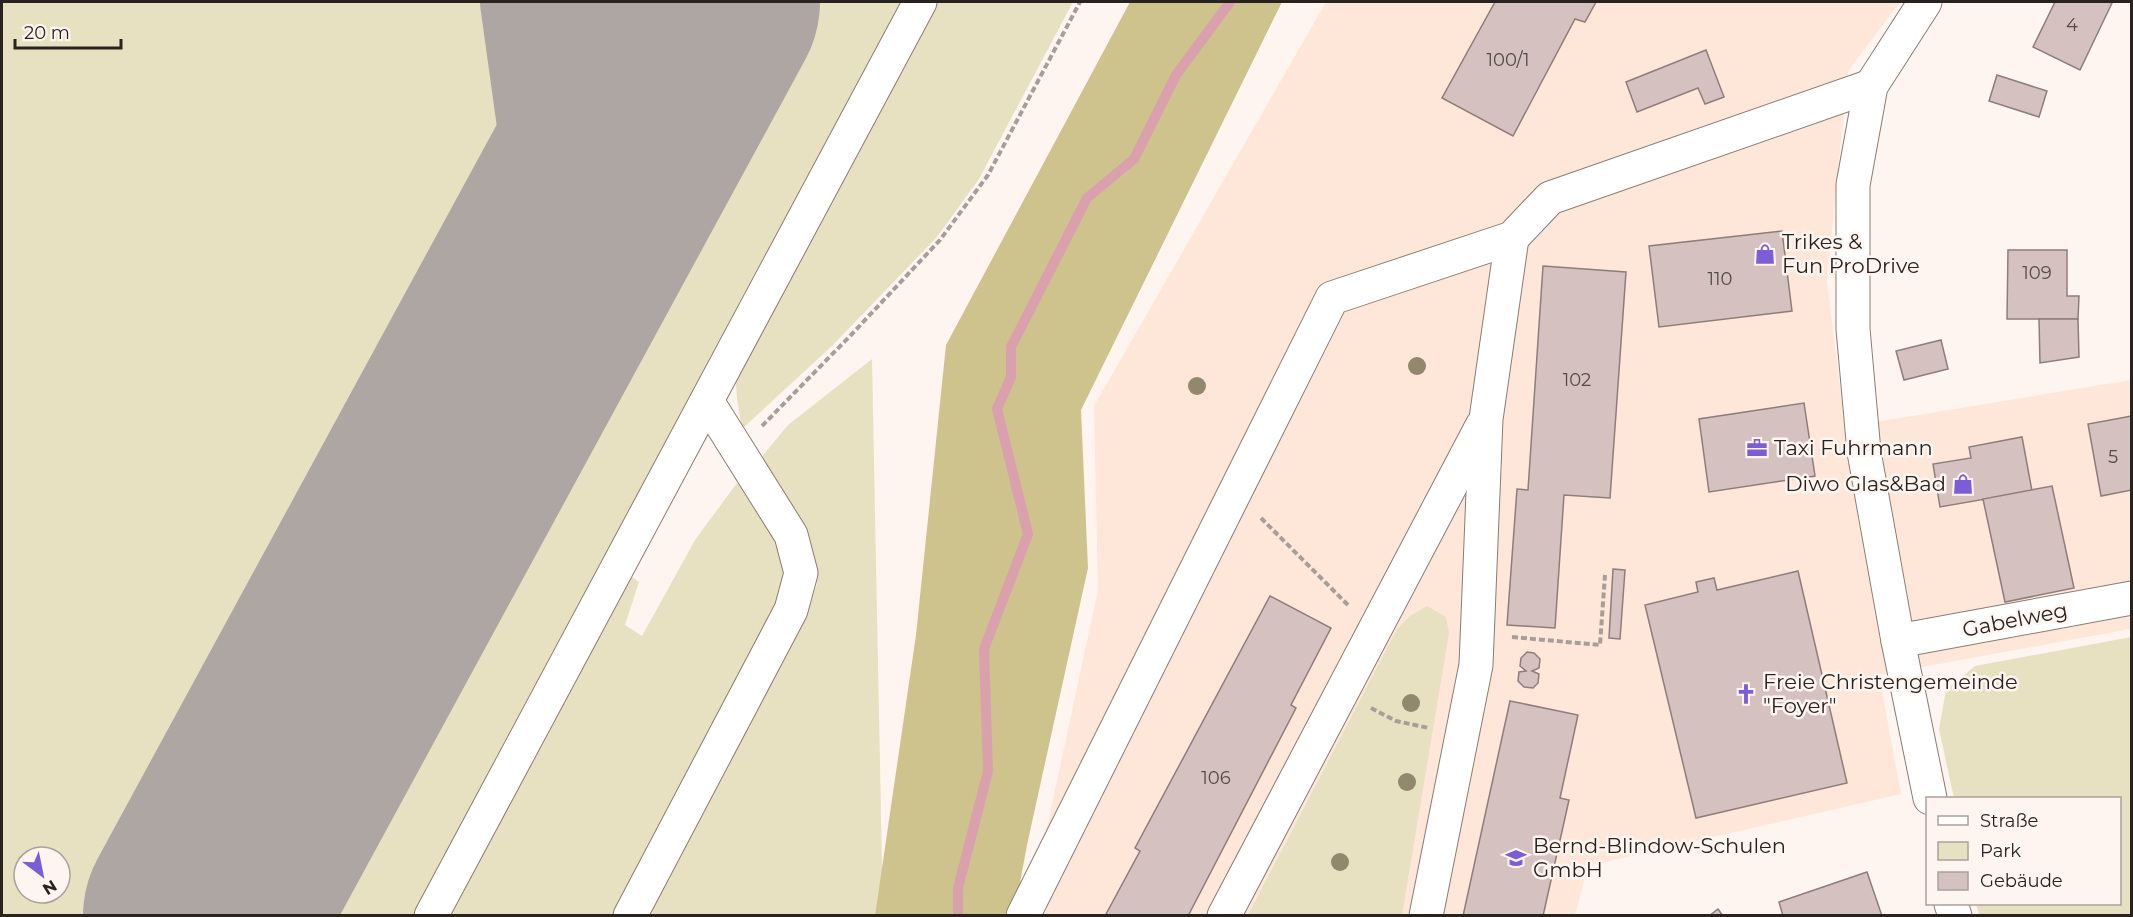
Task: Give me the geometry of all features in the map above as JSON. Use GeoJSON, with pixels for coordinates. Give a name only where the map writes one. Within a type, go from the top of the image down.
{"type":"FeatureCollection","features":[{"type":"Feature","properties":{"kind":"street"},"geometry":{"type":"LineString","coordinates":[[431,915],[920,2]]}},
{"type":"Feature","properties":{"kind":"street"},"geometry":{"type":"LineString","coordinates":[[1925,2],[1871,86],[1853,185],[1853,329],[1864,452],[1930,797]]}},
{"type":"Feature","properties":{"kind":"street"},"geometry":{"type":"LineString","coordinates":[[1023,915],[1332,298],[1512,238],[1550,198],[1871,86]]}},
{"type":"Feature","properties":{"kind":"street"},"geometry":{"type":"LineString","coordinates":[[1426,915],[1476,665],[1486,419],[1512,238]]}},
{"type":"Feature","properties":{"kind":"street"},"geometry":{"type":"LineString","coordinates":[[630,915],[791,610],[801,573],[791,535],[707,401]]}},
{"type":"Feature","properties":{"kind":"street"},"geometry":{"type":"LineString","coordinates":[[1224,915],[1486,419]]}},
{"type":"Feature","properties":{"kind":"street","name":"Gabelweg"},"geometry":{"type":"LineString","coordinates":[[1899,641],[2132,598]]}},
{"type":"Feature","properties":{"kind":"path"},"geometry":{"type":"LineString","coordinates":[[738,450],[940,240],[988,176],[1080,2]]}},
{"type":"Feature","properties":{"kind":"path"},"geometry":{"type":"LineString","coordinates":[[1235,492],[1374,631]]}},
{"type":"Feature","properties":{"kind":"path"},"geometry":{"type":"LineString","coordinates":[[1477,634],[1600,645],[1605,575]]}},
{"type":"Feature","properties":{"kind":"path"},"geometry":{"type":"LineString","coordinates":[[1341,692],[1396,721],[1462,735]]}},
{"type":"Feature","properties":{"kind":"shaded area"},"geometry":{"type":"Polygon","coordinates":[[[1130,2],[1282,2],[1081,410],[1088,568],[1027,845],[1014,915],[875,916],[916,635],[946,345],[1130,2]]]}},
{"type":"Feature","properties":{"kind":"shaded area"},"geometry":{"type":"Polygon","coordinates":[[[1326,2],[1900,2],[1848,71],[1827,281],[1845,427],[2131,380],[2131,633],[2130,629],[1879,675],[1901,794],[1588,866],[1575,915],[1028,916],[1098,590],[1094,406],[1326,2]]]}},
{"type":"Feature","properties":{"kind":"green space"},"geometry":{"type":"Polygon","coordinates":[[[2,2],[906,2],[418,915],[2,916],[2,2]]]}},
{"type":"Feature","properties":{"kind":"green space"},"geometry":{"type":"Polygon","coordinates":[[[933,2],[1073,2],[979,179],[937,237],[831,347],[742,429],[735,371],[933,2]]]}},
{"type":"Feature","properties":{"kind":"green space"},"geometry":{"type":"Polygon","coordinates":[[[872,359],[883,915],[646,916],[802,623],[817,584],[815,564],[760,459],[788,425],[872,359]]]}},
{"type":"Feature","properties":{"kind":"green space"},"geometry":{"type":"Polygon","coordinates":[[[737,483],[750,491],[784,536],[789,580],[619,915],[445,916],[628,574],[639,582],[625,625],[642,636],[695,540],[737,483]]]}},
{"type":"Feature","properties":{"kind":"green space"},"geometry":{"type":"Polygon","coordinates":[[[1427,606],[1446,617],[1449,633],[1402,915],[1248,915],[1397,629],[1410,616],[1427,606]]]}},
{"type":"Feature","properties":{"kind":"green space"},"geometry":{"type":"Polygon","coordinates":[[[2131,637],[2131,915],[1979,915],[1976,905],[2121,905],[2121,797],[1954,797],[1939,729],[1946,690],[1975,666],[2131,637]]]}},
{"type":"Feature","properties":{"kind":"building"},"geometry":{"type":"Polygon","coordinates":[[[1495,2],[1596,2],[1585,22],[1575,19],[1513,136],[1442,98],[1495,2]]]}},
{"type":"Feature","properties":{"kind":"building"},"geometry":{"type":"Polygon","coordinates":[[[2055,2],[2112,3],[2080,70],[2033,47],[2055,2]]]}},
{"type":"Feature","properties":{"kind":"building"},"geometry":{"type":"Polygon","coordinates":[[[1706,50],[1724,97],[1705,104],[1698,88],[1637,112],[1626,82],[1706,50]]]}},
{"type":"Feature","properties":{"kind":"building"},"geometry":{"type":"Polygon","coordinates":[[[1997,75],[2047,91],[2039,117],[1989,101],[1997,75]]]}},
{"type":"Feature","properties":{"kind":"building"},"geometry":{"type":"Polygon","coordinates":[[[1782,231],[1792,311],[1659,327],[1649,246],[1782,231]]]}},
{"type":"Feature","properties":{"kind":"building"},"geometry":{"type":"Polygon","coordinates":[[[2008,250],[2067,250],[2067,296],[2079,296],[2078,319],[2007,319],[2008,250]]]}},
{"type":"Feature","properties":{"kind":"building"},"geometry":{"type":"Polygon","coordinates":[[[1543,266],[1626,272],[1610,498],[1564,495],[1555,628],[1507,625],[1517,489],[1528,490],[1543,266]]]}},
{"type":"Feature","properties":{"kind":"building"},"geometry":{"type":"Polygon","coordinates":[[[2039,319],[2078,319],[2079,357],[2040,363],[2039,319]]]}},
{"type":"Feature","properties":{"kind":"building"},"geometry":{"type":"Polygon","coordinates":[[[1941,340],[1948,369],[1904,380],[1896,351],[1941,340]]]}},
{"type":"Feature","properties":{"kind":"building","name":"Taxi Fuhrmann"},"geometry":{"type":"Polygon","coordinates":[[[1804,403],[1815,476],[1709,492],[1699,419],[1804,403]]]}},
{"type":"Feature","properties":{"kind":"building"},"geometry":{"type":"Polygon","coordinates":[[[2132,416],[2132,490],[2101,496],[2088,424],[2132,416]]]}},
{"type":"Feature","properties":{"kind":"building"},"geometry":{"type":"Polygon","coordinates":[[[2022,437],[2032,491],[1940,507],[1933,464],[1971,458],[1969,447],[2022,437]]]}},
{"type":"Feature","properties":{"kind":"building"},"geometry":{"type":"Polygon","coordinates":[[[2052,486],[2074,588],[2005,602],[1983,499],[2052,486]]]}},
{"type":"Feature","properties":{"kind":"building"},"geometry":{"type":"Polygon","coordinates":[[[1613,569],[1625,570],[1620,639],[1609,638],[1613,569]]]}},
{"type":"Feature","properties":{"kind":"building","name":"Freie Christengemeinde \"Foyer\""},"geometry":{"type":"Polygon","coordinates":[[[1798,571],[1847,783],[1696,818],[1645,605],[1698,592],[1696,582],[1714,578],[1717,590],[1798,571]]]}},
{"type":"Feature","properties":{"kind":"building"},"geometry":{"type":"Polygon","coordinates":[[[1270,596],[1331,628],[1291,705],[1296,708],[1188,916],[1105,916],[1140,851],[1135,848],[1270,596]]]}},
{"type":"Feature","properties":{"kind":"building"},"geometry":{"type":"Polygon","coordinates":[[[1527,652],[1534,653],[1540,659],[1539,668],[1532,671],[1539,674],[1538,683],[1533,688],[1524,687],[1518,681],[1519,672],[1526,671],[1520,666],[1521,658],[1527,652]]]}},
{"type":"Feature","properties":{"kind":"building","name":"Bernd-Blindow-Schulen GmbH"},"geometry":{"type":"Polygon","coordinates":[[[1510,701],[1578,715],[1560,798],[1569,800],[1543,916],[1463,916],[1510,701]]]}},
{"type":"Feature","properties":{"kind":"building"},"geometry":{"type":"Polygon","coordinates":[[[1867,872],[1882,916],[1783,916],[1779,902],[1867,872]]]}},
{"type":"Feature","properties":{"kind":"building"},"geometry":{"type":"Polygon","coordinates":[[[1718,909],[1723,916],[1709,916],[1718,909]]]}},
{"type":"Feature","properties":{"kind":"waterway"},"geometry":{"type":"LineString","coordinates":[[958,916],[958,888],[988,771],[984,649],[1028,534],[997,409],[1011,377],[1011,347],[1087,198],[1134,159],[1176,75],[1230,2]]}},
{"type":"Feature","properties":{"kind":"taxiway"},"geometry":{"type":"LineString","coordinates":[[528,2],[563,254]]}},
{"type":"Feature","properties":{"kind":"runway"},"geometry":{"type":"LineString","coordinates":[[203,916],[700,2]]}},
{"type":"Feature","properties":{"kind":"place","name":"Trikes & Fun ProDrive"},"geometry":{"type":"Point","coordinates":[1765,254]}},
{"type":"Feature","properties":{"kind":"place","name":"Taxi Fuhrmann"},"geometry":{"type":"Point","coordinates":[1757,448]}},
{"type":"Feature","properties":{"kind":"place","name":"Diwo Glas&Bad"},"geometry":{"type":"Point","coordinates":[1963,484]}},
{"type":"Feature","properties":{"kind":"place","name":"Freie Christengemeinde \"Foyer\""},"geometry":{"type":"Point","coordinates":[1746,694]}},
{"type":"Feature","properties":{"kind":"place","name":"Bernd-Blindow-Schulen GmbH"},"geometry":{"type":"Point","coordinates":[1516,858]}}]}
